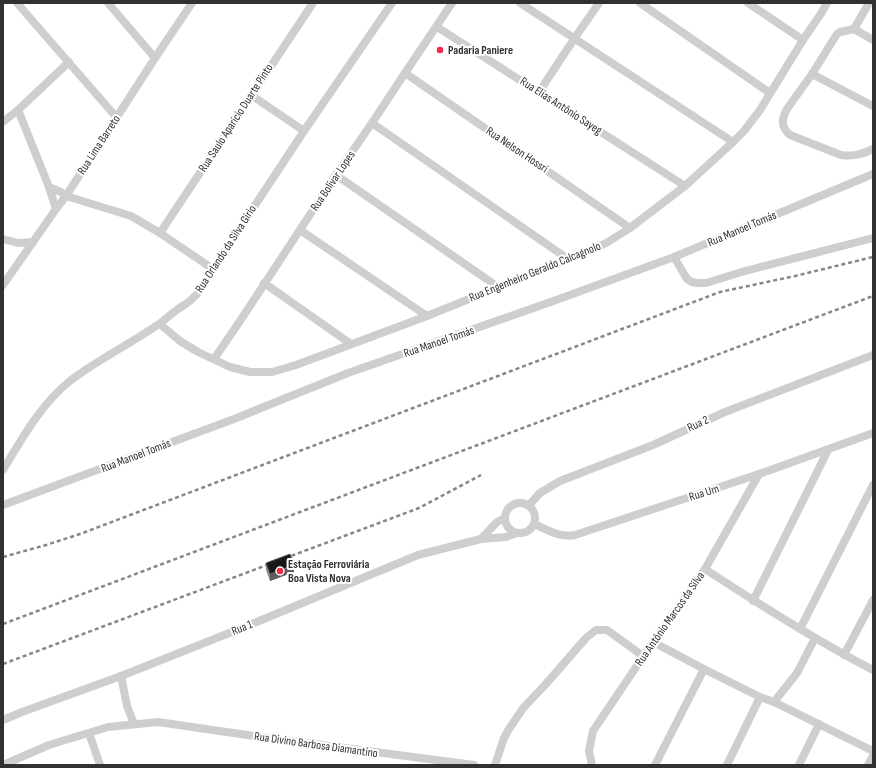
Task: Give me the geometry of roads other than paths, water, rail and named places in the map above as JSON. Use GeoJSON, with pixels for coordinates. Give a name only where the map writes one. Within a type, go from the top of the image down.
{"type":"FeatureCollection","features":[{"type":"Feature","properties":{"kind":"street"},"geometry":{"type":"LineString","coordinates":[[17,3],[117,118]]}},
{"type":"Feature","properties":{"kind":"street"},"geometry":{"type":"LineString","coordinates":[[108,3],[155,58]]}},
{"type":"Feature","properties":{"kind":"street","name":"Rua Lima Barreto"},"geometry":{"type":"LineString","coordinates":[[3,285],[66,196],[192,3]]}},
{"type":"Feature","properties":{"kind":"street","name":"Rua Saulo Aparício Duarte Pinto"},"geometry":{"type":"LineString","coordinates":[[160,233],[313,3]]}},
{"type":"Feature","properties":{"kind":"street","name":"Rua Orlando da Silva Gírio"},"geometry":{"type":"LineString","coordinates":[[3,470],[39,413],[65,386],[100,360],[160,324],[196,296],[304,131],[392,3]]}},
{"type":"Feature","properties":{"kind":"street","name":"Rua Bolívar Lopes"},"geometry":{"type":"LineString","coordinates":[[214,359],[452,3]]}},
{"type":"Feature","properties":{"kind":"street"},"geometry":{"type":"LineString","coordinates":[[520,3],[733,142]]}},
{"type":"Feature","properties":{"kind":"street"},"geometry":{"type":"LineString","coordinates":[[539,92],[599,3]]}},
{"type":"Feature","properties":{"kind":"street"},"geometry":{"type":"LineString","coordinates":[[640,3],[770,93]]}},
{"type":"Feature","properties":{"kind":"street"},"geometry":{"type":"LineString","coordinates":[[748,3],[803,40]]}},
{"type":"Feature","properties":{"kind":"street","name":"Rua Engenheiro Geraldo Calcagnolo"},"geometry":{"type":"LineString","coordinates":[[160,324],[180,341],[198,352],[230,367],[250,372],[272,372],[296,365],[427,316],[608,242],[630,228],[685,186],[733,142],[749,125],[827,3]]}},
{"type":"Feature","properties":{"kind":"street"},"geometry":{"type":"LineString","coordinates":[[854,29],[869,3]]}},
{"type":"Feature","properties":{"kind":"street","name":"Rua Elias Antônio Sayeg"},"geometry":{"type":"LineString","coordinates":[[437,27],[685,186]]}},
{"type":"Feature","properties":{"kind":"street"},"geometry":{"type":"LineString","coordinates":[[873,40],[854,29],[836,34],[812,74],[783,115],[782,122],[784,129],[790,134],[841,155],[854,156],[873,150]]}},
{"type":"Feature","properties":{"kind":"street"},"geometry":{"type":"LineString","coordinates":[[3,122],[18,110],[69,62]]}},
{"type":"Feature","properties":{"kind":"street","name":"Rua Nelson Hossri"},"geometry":{"type":"LineString","coordinates":[[405,73],[630,228]]}},
{"type":"Feature","properties":{"kind":"street"},"geometry":{"type":"LineString","coordinates":[[812,74],[873,106]]}},
{"type":"Feature","properties":{"kind":"street"},"geometry":{"type":"LineString","coordinates":[[251,95],[304,131]]}},
{"type":"Feature","properties":{"kind":"street"},"geometry":{"type":"LineString","coordinates":[[18,110],[50,187],[56,209]]}},
{"type":"Feature","properties":{"kind":"street"},"geometry":{"type":"LineString","coordinates":[[372,123],[568,259]]}},
{"type":"Feature","properties":{"kind":"street","name":"Rua Manoel Tomás"},"geometry":{"type":"LineString","coordinates":[[3,505],[234,419],[348,373],[674,257],[873,174]]}},
{"type":"Feature","properties":{"kind":"street"},"geometry":{"type":"LineString","coordinates":[[336,175],[498,287]]}},
{"type":"Feature","properties":{"kind":"street"},"geometry":{"type":"LineString","coordinates":[[50,187],[66,196],[131,216],[160,233],[213,269]]}},
{"type":"Feature","properties":{"kind":"street"},"geometry":{"type":"LineString","coordinates":[[300,230],[427,316]]}},
{"type":"Feature","properties":{"kind":"street"},"geometry":{"type":"LineString","coordinates":[[674,257],[687,279],[692,282],[706,283],[745,271],[873,238]]}},
{"type":"Feature","properties":{"kind":"street"},"geometry":{"type":"LineString","coordinates":[[3,239],[18,243],[33,242]]}},
{"type":"Feature","properties":{"kind":"street"},"geometry":{"type":"LineString","coordinates":[[18,243],[26,252]]}},
{"type":"Feature","properties":{"kind":"street"},"geometry":{"type":"LineString","coordinates":[[264,283],[351,344]]}},
{"type":"Feature","properties":{"kind":"street","name":"Rua 2"},"geometry":{"type":"LineString","coordinates":[[529,505],[540,492],[560,480],[653,445],[726,412],[873,355]]}},
{"type":"Feature","properties":{"kind":"street","name":"Rua Um"},"geometry":{"type":"LineString","coordinates":[[534,524],[553,533],[571,536],[759,474],[873,433]]}},
{"type":"Feature","properties":{"kind":"street"},"geometry":{"type":"LineString","coordinates":[[753,600],[828,450]]}},
{"type":"Feature","properties":{"kind":"street","name":"Rua Antônio Marcos da Silva"},"geometry":{"type":"LineString","coordinates":[[592,765],[589,751],[593,731],[653,642],[705,569],[759,474]]}},
{"type":"Feature","properties":{"kind":"street"},"geometry":{"type":"LineString","coordinates":[[800,630],[873,484]]}},
{"type":"Feature","properties":{"kind":"street"},"geometry":{"type":"LineString","coordinates":[[521,503],[529,505],[533,509],[536,519],[530,530],[524,533],[516,533],[510,530],[506,525],[505,518],[507,510],[513,504],[521,503]]}},
{"type":"Feature","properties":{"kind":"street","name":"Rua 1"},"geometry":{"type":"LineString","coordinates":[[481,538],[497,522],[505,518]]}},
{"type":"Feature","properties":{"kind":"street","name":"Rua 1"},"geometry":{"type":"LineString","coordinates":[[3,720],[121,676],[252,624],[418,555],[481,538],[506,537],[516,533]]}},
{"type":"Feature","properties":{"kind":"street"},"geometry":{"type":"LineString","coordinates":[[705,569],[800,630],[873,670]]}},
{"type":"Feature","properties":{"kind":"street"},"geometry":{"type":"LineString","coordinates":[[844,655],[873,600]]}},
{"type":"Feature","properties":{"kind":"street"},"geometry":{"type":"LineString","coordinates":[[494,765],[504,738],[524,707],[593,632],[596,630],[607,630],[644,656]]}},
{"type":"Feature","properties":{"kind":"street"},"geometry":{"type":"LineString","coordinates":[[774,702],[797,673],[815,638]]}},
{"type":"Feature","properties":{"kind":"street"},"geometry":{"type":"LineString","coordinates":[[653,642],[760,697],[774,702],[873,751]]}},
{"type":"Feature","properties":{"kind":"street"},"geometry":{"type":"LineString","coordinates":[[655,765],[704,669]]}},
{"type":"Feature","properties":{"kind":"street"},"geometry":{"type":"LineString","coordinates":[[3,765],[49,745],[89,732],[108,727],[134,724],[127,706],[121,676]]}},
{"type":"Feature","properties":{"kind":"street"},"geometry":{"type":"LineString","coordinates":[[727,765],[760,697]]}},
{"type":"Feature","properties":{"kind":"street","name":"Rua Divino Barbosa Diamantino"},"geometry":{"type":"LineString","coordinates":[[134,724],[158,722],[474,765]]}},
{"type":"Feature","properties":{"kind":"street"},"geometry":{"type":"LineString","coordinates":[[799,765],[819,724]]}},
{"type":"Feature","properties":{"kind":"street"},"geometry":{"type":"LineString","coordinates":[[89,732],[100,765]]}},
{"type":"Feature","properties":{"kind":"street"},"geometry":{"type":"LineString","coordinates":[[868,765],[873,756]]}},
{"type":"Feature","properties":{"kind":"railway"},"geometry":{"type":"LineString","coordinates":[[3,557],[80,534],[720,292],[873,257]]}},
{"type":"Feature","properties":{"kind":"railway"},"geometry":{"type":"LineString","coordinates":[[3,624],[873,296]]}},
{"type":"Feature","properties":{"kind":"railway"},"geometry":{"type":"LineString","coordinates":[[3,664],[419,508],[481,475]]}},
{"type":"Feature","properties":{"kind":"place","name":"Padaria Paniere"},"geometry":{"type":"Point","coordinates":[440,50]}},
{"type":"Feature","properties":{"kind":"place","name":"Estação Ferroviária Boa Vista Nova"},"geometry":{"type":"Point","coordinates":[280,571]}}]}
